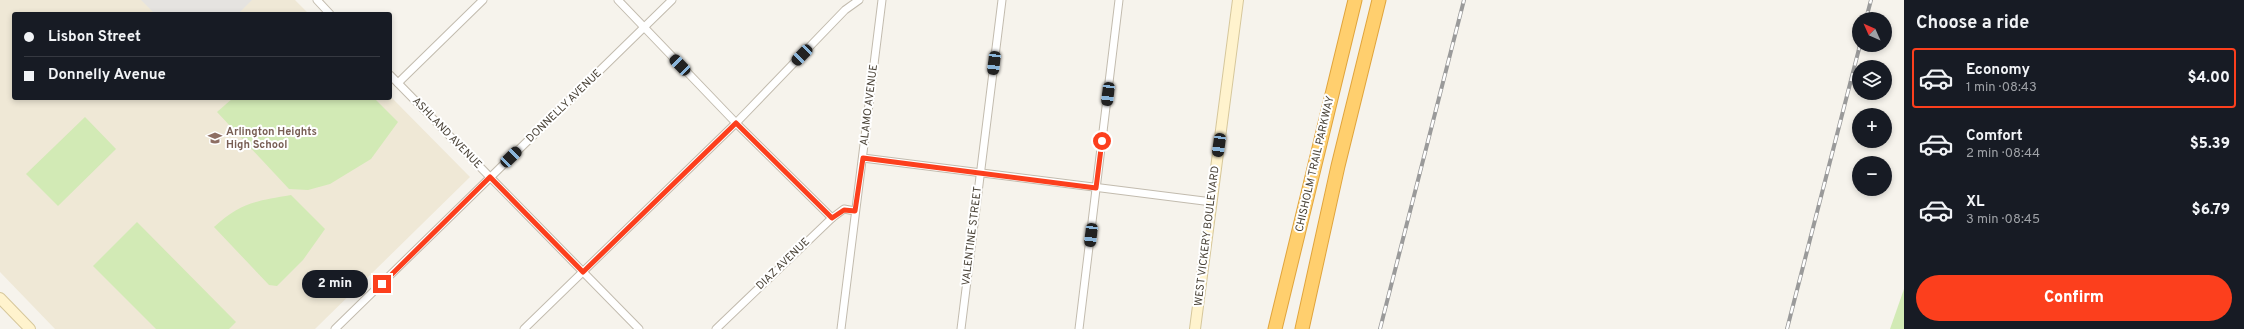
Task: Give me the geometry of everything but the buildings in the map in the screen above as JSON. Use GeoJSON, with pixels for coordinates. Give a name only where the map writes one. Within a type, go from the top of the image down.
{"type":"FeatureCollection","features":[{"type":"Feature","properties":{"kind":"highway","name":"CHISHOLM TRAIL PARKWAY"},"geometry":{"type":"LineString","coordinates":[[1275,329],[1355,0]]}},
{"type":"Feature","properties":{"kind":"highway","name":"CHISHOLM TRAIL PARKWAY"},"geometry":{"type":"LineString","coordinates":[[1302,329],[1338,166],[1379,0]]}},
{"type":"Feature","properties":{"kind":"main road","name":"WEST VICKERY BOULEVARD"},"geometry":{"type":"LineString","coordinates":[[1195,329],[1238,0]]}},
{"type":"Feature","properties":{"kind":"main road"},"geometry":{"type":"LineString","coordinates":[[0,298],[30,329]]}},
{"type":"Feature","properties":{"kind":"street"},"geometry":{"type":"LineString","coordinates":[[317,0],[328,12]]}},
{"type":"Feature","properties":{"kind":"street"},"geometry":{"type":"LineString","coordinates":[[398,83],[483,0]]}},
{"type":"Feature","properties":{"kind":"street"},"geometry":{"type":"LineString","coordinates":[[618,0],[736,123],[832,218]]}},
{"type":"Feature","properties":{"kind":"street","name":"DONNELLY AVENUE"},"geometry":{"type":"LineString","coordinates":[[338,328],[490,177],[672,0]]}},
{"type":"Feature","properties":{"kind":"street"},"geometry":{"type":"LineString","coordinates":[[524,329],[736,123],[845,10],[859,0]]}},
{"type":"Feature","properties":{"kind":"street","name":"ALAMO AVENUE"},"geometry":{"type":"LineString","coordinates":[[841,329],[882,0]]}},
{"type":"Feature","properties":{"kind":"street","name":"VALENTINE STREET"},"geometry":{"type":"LineString","coordinates":[[961,329],[1002,0]]}},
{"type":"Feature","properties":{"kind":"street"},"geometry":{"type":"LineString","coordinates":[[1079,329],[1120,0]]}},
{"type":"Feature","properties":{"kind":"street","name":"ASHLAND AVENUE"},"geometry":{"type":"LineString","coordinates":[[392,77],[639,329]]}},
{"type":"Feature","properties":{"kind":"street"},"geometry":{"type":"LineString","coordinates":[[863,158],[1212,202]]}},
{"type":"Feature","properties":{"kind":"street","name":"DIAZ AVENUE"},"geometry":{"type":"LineString","coordinates":[[716,329],[832,218],[844,210],[855,211]]}},
{"type":"Feature","properties":{"kind":"shaded area","name":"Arlington Heights High School"},"geometry":{"type":"Polygon","coordinates":[[[0,0],[295,0],[307,12],[12,12],[12,100],[392,100],[392,98],[470,177],[315,329],[55,329],[0,272],[0,0]]]}},
{"type":"Feature","properties":{"kind":"shaded area"},"geometry":{"type":"Polygon","coordinates":[[[141,0],[252,0],[240,12],[153,12],[141,0]]]}},
{"type":"Feature","properties":{"kind":"green space"},"geometry":{"type":"Polygon","coordinates":[[[231,100],[376,100],[398,122],[371,159],[330,184],[308,190],[289,189],[217,112],[231,100]]]}},
{"type":"Feature","properties":{"kind":"green space"},"geometry":{"type":"Polygon","coordinates":[[[85,117],[116,149],[58,206],[26,174],[85,117]]]}},
{"type":"Feature","properties":{"kind":"green space"},"geometry":{"type":"Polygon","coordinates":[[[291,195],[325,229],[303,260],[277,286],[269,285],[214,227],[241,207],[259,201],[291,195]]]}},
{"type":"Feature","properties":{"kind":"green space"},"geometry":{"type":"Polygon","coordinates":[[[137,222],[236,322],[229,329],[156,329],[93,266],[137,222]]]}},
{"type":"Feature","properties":{"kind":"green space"},"geometry":{"type":"Polygon","coordinates":[[[1904,289],[1904,329],[1890,329],[1904,289]]]}},
{"type":"Feature","properties":{"kind":"railway"},"geometry":{"type":"LineString","coordinates":[[1380,329],[1464,0]]}},
{"type":"Feature","properties":{"kind":"railway"},"geometry":{"type":"LineString","coordinates":[[1868,12],[1871,0]]}},
{"type":"Feature","properties":{"kind":"railway"},"geometry":{"type":"LineString","coordinates":[[1787,329],[1858,52]]}},
{"type":"Feature","properties":{"kind":"place","name":"Arlington Heights High School"},"geometry":{"type":"Point","coordinates":[215,138]}},
{"type":"Feature","properties":{"kind":"route"},"geometry":{"type":"LineString","coordinates":[[382,284],[490,177],[583,272],[736,123],[832,218],[844,210],[855,211],[863,158],[1096,188],[1102,141]]}}]}
